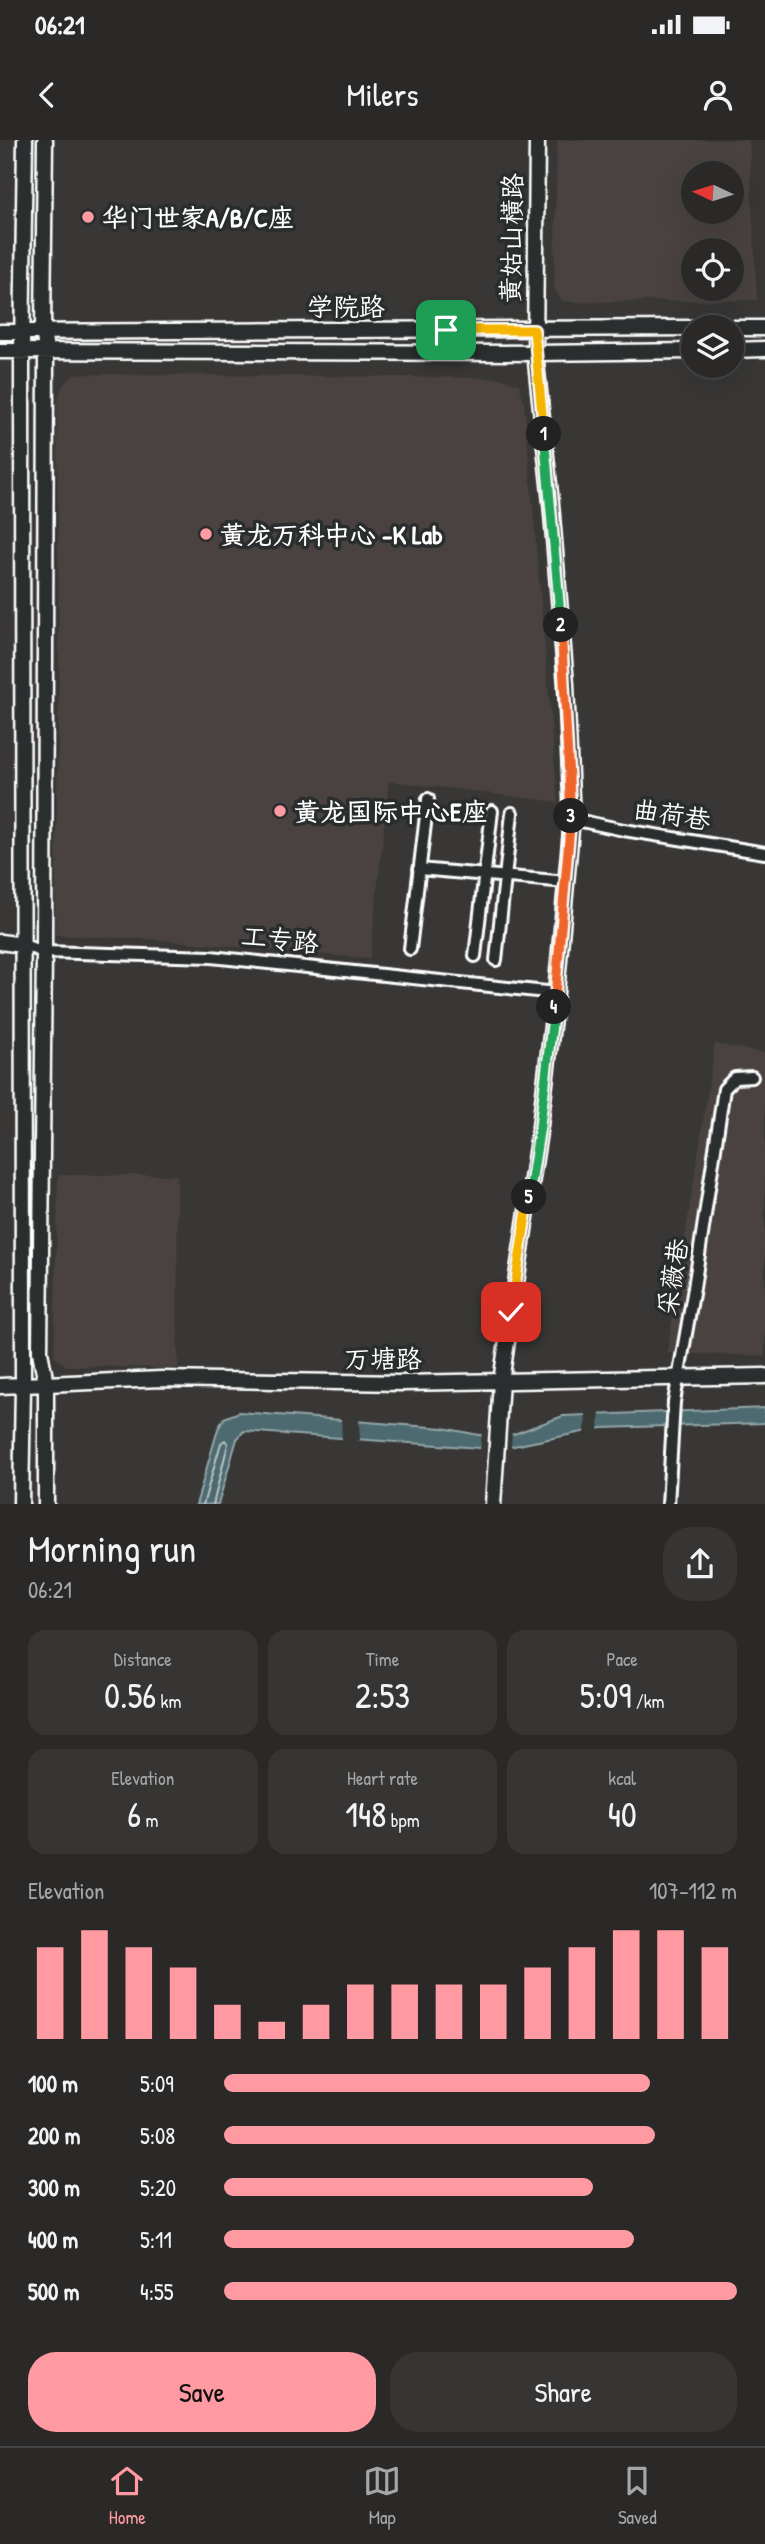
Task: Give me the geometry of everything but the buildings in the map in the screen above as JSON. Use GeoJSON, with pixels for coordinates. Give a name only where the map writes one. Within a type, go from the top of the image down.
{"type":"FeatureCollection","features":[{"type":"Feature","properties":{"kind":"main road"},"geometry":{"type":"LineString","coordinates":[[21,1504],[22,351],[25,140]]}},
{"type":"Feature","properties":{"kind":"main road"},"geometry":{"type":"LineString","coordinates":[[45,140],[44,952],[40,1352],[46,1383],[46,1504]]}},
{"type":"Feature","properties":{"kind":"main road","name":"黄姑山横路"},"geometry":{"type":"LineString","coordinates":[[493,1504],[501,1381],[540,1126],[556,993],[572,818],[566,684],[535,353],[537,140]]}},
{"type":"Feature","properties":{"kind":"main road"},"geometry":{"type":"LineString","coordinates":[[744,328],[765,327]]}},
{"type":"Feature","properties":{"kind":"main road","name":"学院路"},"geometry":{"type":"LineString","coordinates":[[0,332],[681,328]]}},
{"type":"Feature","properties":{"kind":"main road"},"geometry":{"type":"LineString","coordinates":[[744,350],[765,349]]}},
{"type":"Feature","properties":{"kind":"main road","name":"学院路"},"geometry":{"type":"LineString","coordinates":[[0,351],[681,351]]}},
{"type":"Feature","properties":{"kind":"main road","name":"工专路"},"geometry":{"type":"LineString","coordinates":[[0,942],[23,945]]}},
{"type":"Feature","properties":{"kind":"main road","name":"万塘路"},"geometry":{"type":"LineString","coordinates":[[0,1386],[161,1379],[403,1383],[765,1376]]}},
{"type":"Feature","properties":{"kind":"street"},"geometry":{"type":"LineString","coordinates":[[410,949],[428,799]]}},
{"type":"Feature","properties":{"kind":"street"},"geometry":{"type":"LineString","coordinates":[[475,956],[492,811]]}},
{"type":"Feature","properties":{"kind":"street"},"geometry":{"type":"LineString","coordinates":[[496,960],[512,813]]}},
{"type":"Feature","properties":{"kind":"street","name":"曲荷巷"},"geometry":{"type":"LineString","coordinates":[[572,818],[624,830],[765,853]]}},
{"type":"Feature","properties":{"kind":"street"},"geometry":{"type":"LineString","coordinates":[[419,869],[567,882]]}},
{"type":"Feature","properties":{"kind":"street","name":"工专路"},"geometry":{"type":"LineString","coordinates":[[23,945],[44,952],[211,957],[556,993]]}},
{"type":"Feature","properties":{"kind":"street","name":"采薇巷"},"geometry":{"type":"LineString","coordinates":[[668,1504],[678,1377],[724,1089],[736,1078],[752,1077]]}},
{"type":"Feature","properties":{"kind":"shaded area"},"geometry":{"type":"Polygon","coordinates":[[[557,140],[749,140],[757,300],[744,300],[744,238],[681,238],[681,301],[562,301],[554,288],[557,140]]]}},
{"type":"Feature","properties":{"kind":"shaded area"},"geometry":{"type":"Polygon","coordinates":[[[75,374],[500,378],[519,384],[524,403],[558,802],[389,781],[370,959],[163,940],[55,935],[59,673],[57,403],[63,385],[75,374]]]}},
{"type":"Feature","properties":{"kind":"shaded area"},"geometry":{"type":"Polygon","coordinates":[[[715,1044],[765,1053],[765,1356],[667,1353],[715,1044]]]}},
{"type":"Feature","properties":{"kind":"shaded area"},"geometry":{"type":"Polygon","coordinates":[[[58,1175],[177,1175],[178,1368],[67,1366],[54,1356],[58,1175]]]}},
{"type":"Feature","properties":{"kind":"water"},"geometry":{"type":"Polygon","coordinates":[[[765,1408],[765,1423],[602,1428],[514,1446],[480,1448],[244,1431],[237,1439],[218,1504],[196,1504],[218,1429],[224,1418],[239,1412],[443,1428],[479,1435],[514,1434],[563,1416],[765,1408]]]}},
{"type":"Feature","properties":{"kind":"pier"},"geometry":{"type":"Polygon","coordinates":[[[600,1411],[599,1432],[585,1434],[586,1412],[600,1411]]]}},
{"type":"Feature","properties":{"kind":"pier"},"geometry":{"type":"Polygon","coordinates":[[[341,1416],[359,1418],[360,1440],[342,1441],[341,1416]]]}},
{"type":"Feature","properties":{"kind":"pier"},"geometry":{"type":"Polygon","coordinates":[[[512,1430],[511,1450],[480,1451],[482,1432],[512,1430]]]}},
{"type":"Feature","properties":{"kind":"place","name":"华门世家A/B/C座"},"geometry":{"type":"Point","coordinates":[88,217]}},
{"type":"Feature","properties":{"kind":"place","name":"黄龙万科中心 -K Lab"},"geometry":{"type":"Point","coordinates":[206,534]}},
{"type":"Feature","properties":{"kind":"place","name":"黄龙国际中心E座"},"geometry":{"type":"Point","coordinates":[280,811]}},
{"type":"Feature","properties":{"kind":"route"},"geometry":{"type":"LineString","coordinates":[[446,330],[534,330],[566,684],[572,818],[567,882],[540,1126],[511,1312]]}}]}
